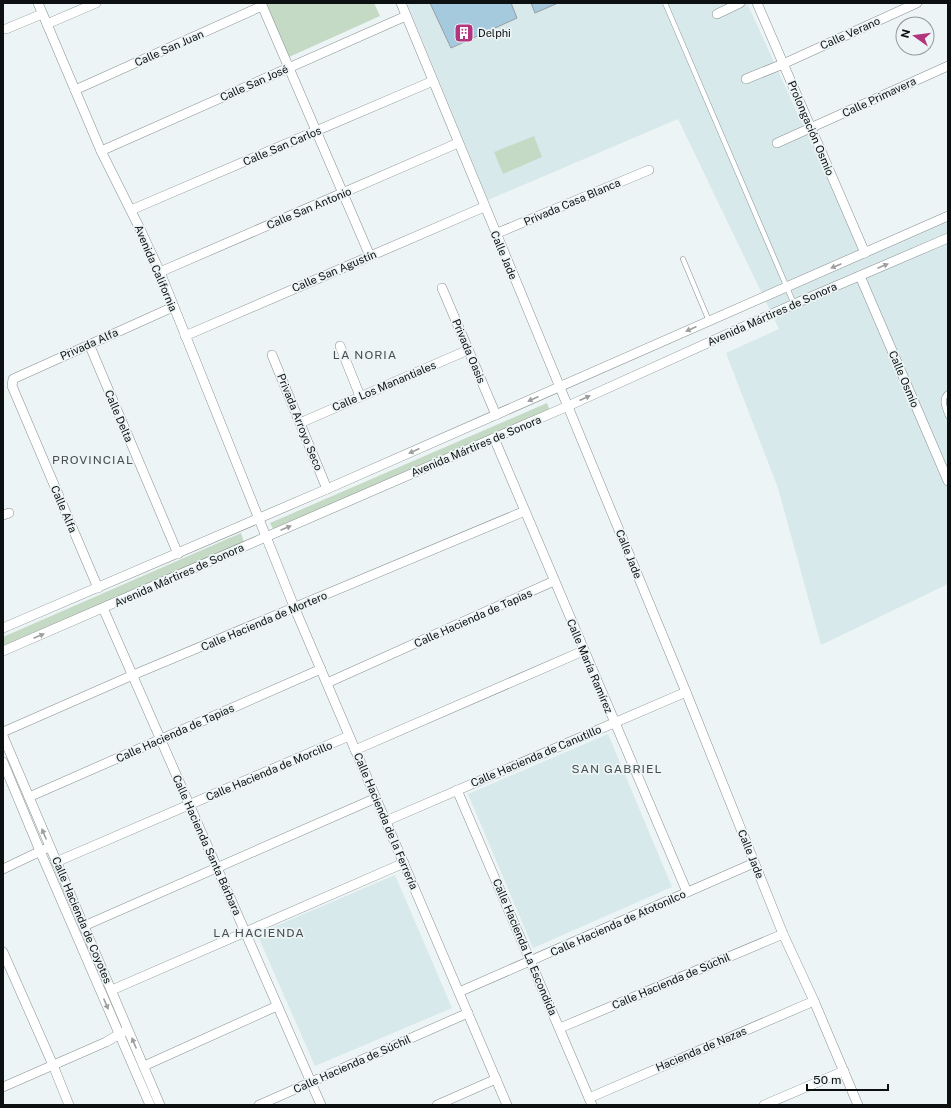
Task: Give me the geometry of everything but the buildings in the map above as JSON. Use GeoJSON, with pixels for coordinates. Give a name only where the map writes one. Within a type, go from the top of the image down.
{"type":"FeatureCollection","features":[{"type":"Feature","properties":{"kind":"street","name":"Avenida California"},"geometry":{"type":"LineString","coordinates":[[38,3],[101,151],[160,272],[266,537]]}},
{"type":"Feature","properties":{"kind":"street"},"geometry":{"type":"LineString","coordinates":[[47,24],[96,3]]}},
{"type":"Feature","properties":{"kind":"street","name":"Calle Jade"},"geometry":{"type":"LineString","coordinates":[[401,3],[495,234],[686,692],[783,934],[814,1001],[858,1105]]}},
{"type":"Feature","properties":{"kind":"street"},"geometry":{"type":"LineString","coordinates":[[717,14],[740,3]]}},
{"type":"Feature","properties":{"kind":"street","name":"Prolongación Osmio"},"geometry":{"type":"LineString","coordinates":[[757,3],[865,254]]}},
{"type":"Feature","properties":{"kind":"street","name":"Calle Verano"},"geometry":{"type":"LineString","coordinates":[[746,79],[783,64],[917,3]]}},
{"type":"Feature","properties":{"kind":"street"},"geometry":{"type":"LineString","coordinates":[[261,4],[370,256]]}},
{"type":"Feature","properties":{"kind":"street","name":"Calle San Juan"},"geometry":{"type":"LineString","coordinates":[[75,90],[261,4]]}},
{"type":"Feature","properties":{"kind":"street"},"geometry":{"type":"LineString","coordinates":[[3,30],[42,14]]}},
{"type":"Feature","properties":{"kind":"street","name":"Calle San José"},"geometry":{"type":"LineString","coordinates":[[101,151],[406,16]]}},
{"type":"Feature","properties":{"kind":"street","name":"Calle Primavera"},"geometry":{"type":"LineString","coordinates":[[778,142],[948,66]]}},
{"type":"Feature","properties":{"kind":"street","name":"Calle San Carlos"},"geometry":{"type":"LineString","coordinates":[[131,210],[433,81]]}},
{"type":"Feature","properties":{"kind":"street","name":"Calle San Antonio"},"geometry":{"type":"LineString","coordinates":[[160,272],[458,143]]}},
{"type":"Feature","properties":{"kind":"street","name":"Privada Casa Blanca"},"geometry":{"type":"LineString","coordinates":[[495,234],[649,170]]}},
{"type":"Feature","properties":{"kind":"street","name":"Calle San Agustín"},"geometry":{"type":"LineString","coordinates":[[185,336],[484,207]]}},
{"type":"Feature","properties":{"kind":"street","name":"Avenida Mártires de Sonora"},"geometry":{"type":"LineString","coordinates":[[3,628],[259,519],[865,254],[948,216]]}},
{"type":"Feature","properties":{"kind":"street","name":"Avenida Mártires de Sonora"},"geometry":{"type":"LineString","coordinates":[[3,651],[568,406],[794,304],[948,238]]}},
{"type":"Feature","properties":{"kind":"street","name":"Calle Osmio"},"geometry":{"type":"LineString","coordinates":[[860,276],[948,481]]}},
{"type":"Feature","properties":{"kind":"street","name":"Privada Oasis"},"geometry":{"type":"LineString","coordinates":[[442,288],[496,415]]}},
{"type":"Feature","properties":{"kind":"street","name":"Privada Alfa"},"geometry":{"type":"LineString","coordinates":[[12,386],[11,381],[13,379],[173,307]]}},
{"type":"Feature","properties":{"kind":"street","name":"Calle Delta"},"geometry":{"type":"LineString","coordinates":[[89,344],[178,554]]}},
{"type":"Feature","properties":{"kind":"street"},"geometry":{"type":"LineString","coordinates":[[340,346],[360,396]]}},
{"type":"Feature","properties":{"kind":"street","name":"Calle Los Manantiales"},"geometry":{"type":"LineString","coordinates":[[300,423],[468,350]]}},
{"type":"Feature","properties":{"kind":"street","name":"Privada Arroyo Seco"},"geometry":{"type":"LineString","coordinates":[[272,355],[327,489]]}},
{"type":"Feature","properties":{"kind":"street","name":"Calle Alfa"},"geometry":{"type":"LineString","coordinates":[[12,386],[98,588]]}},
{"type":"Feature","properties":{"kind":"street","name":"Calle María Ramírez"},"geometry":{"type":"LineString","coordinates":[[494,438],[583,651],[687,892]]}},
{"type":"Feature","properties":{"kind":"street","name":"Calle Hacienda de Mortero"},"geometry":{"type":"LineString","coordinates":[[3,732],[525,511]]}},
{"type":"Feature","properties":{"kind":"street","name":"Calle Hacienda de la Ferrería"},"geometry":{"type":"LineString","coordinates":[[266,537],[295,609],[507,1105]]}},
{"type":"Feature","properties":{"kind":"street","name":"Calle Hacienda de Tapias"},"geometry":{"type":"LineString","coordinates":[[327,683],[554,581]]}},
{"type":"Feature","properties":{"kind":"street","name":"Calle Hacienda Santa Bárbara"},"geometry":{"type":"LineString","coordinates":[[103,608],[320,1105]]}},
{"type":"Feature","properties":{"kind":"street"},"geometry":{"type":"LineString","coordinates":[[355,750],[583,651]]}},
{"type":"Feature","properties":{"kind":"street","name":"Calle Hacienda de Tapias"},"geometry":{"type":"LineString","coordinates":[[28,797],[321,669]]}},
{"type":"Feature","properties":{"kind":"street","name":"Calle Hacienda de Canutillo"},"geometry":{"type":"LineString","coordinates":[[386,821],[686,692]]}},
{"type":"Feature","properties":{"kind":"street","name":"Calle Hacienda de Coyotes"},"geometry":{"type":"LineString","coordinates":[[3,736],[160,1105]]}},
{"type":"Feature","properties":{"kind":"street","name":"Calle Hacienda de Morcillo"},"geometry":{"type":"LineString","coordinates":[[56,862],[350,736]]}},
{"type":"Feature","properties":{"kind":"street","name":"Calle Hacienda de Coyotes"},"geometry":{"type":"LineString","coordinates":[[3,762],[150,1105]]}},
{"type":"Feature","properties":{"kind":"street","name":"Calle Hacienda La Escondida"},"geometry":{"type":"LineString","coordinates":[[457,790],[591,1102]]}},
{"type":"Feature","properties":{"kind":"street"},"geometry":{"type":"LineString","coordinates":[[84,926],[376,798]]}},
{"type":"Feature","properties":{"kind":"street"},"geometry":{"type":"LineString","coordinates":[[3,868],[50,847]]}},
{"type":"Feature","properties":{"kind":"street"},"geometry":{"type":"LineString","coordinates":[[112,990],[404,863]]}},
{"type":"Feature","properties":{"kind":"street","name":"Calle Hacienda de Atotonilco"},"geometry":{"type":"LineString","coordinates":[[459,992],[754,863]]}},
{"type":"Feature","properties":{"kind":"street","name":"Calle Hacienda de Súchil"},"geometry":{"type":"LineString","coordinates":[[560,1028],[783,934]]}},
{"type":"Feature","properties":{"kind":"street"},"geometry":{"type":"LineString","coordinates":[[3,952],[69,1105]]}},
{"type":"Feature","properties":{"kind":"street","name":"Hacienda de Nazas"},"geometry":{"type":"LineString","coordinates":[[591,1102],[814,1001]]}},
{"type":"Feature","properties":{"kind":"street"},"geometry":{"type":"LineString","coordinates":[[144,1066],[277,1006]]}},
{"type":"Feature","properties":{"kind":"street","name":"Calle Hacienda de Súchil"},"geometry":{"type":"LineString","coordinates":[[259,1105],[468,1013]]}},
{"type":"Feature","properties":{"kind":"street"},"geometry":{"type":"LineString","coordinates":[[3,1087],[106,1042],[128,1028]]}},
{"type":"Feature","properties":{"kind":"street"},"geometry":{"type":"LineString","coordinates":[[764,1105],[844,1071]]}},
{"type":"Feature","properties":{"kind":"street"},"geometry":{"type":"LineString","coordinates":[[437,1105],[496,1079]]}},
{"type":"Feature","properties":{"kind":"lane"},"geometry":{"type":"LineString","coordinates":[[666,3],[794,304]]}},
{"type":"Feature","properties":{"kind":"lane"},"geometry":{"type":"LineString","coordinates":[[683,259],[709,321]]}},
{"type":"Feature","properties":{"kind":"lane"},"geometry":{"type":"LineString","coordinates":[[948,393],[943,402],[948,416]]}},
{"type":"Feature","properties":{"kind":"shaded area"},"geometry":{"type":"Polygon","coordinates":[[[407,3],[747,3],[861,252],[948,219],[948,584],[821,645],[778,488],[726,353],[779,329],[678,119],[488,200],[407,3]]]}},
{"type":"Feature","properties":{"kind":"shaded area"},"geometry":{"type":"Polygon","coordinates":[[[608,734],[672,887],[533,948],[468,794],[608,734]]]}},
{"type":"Feature","properties":{"kind":"shaded area"},"geometry":{"type":"Polygon","coordinates":[[[395,875],[452,1008],[315,1066],[257,934],[395,875]]]}},
{"type":"Feature","properties":{"kind":"green space"},"geometry":{"type":"Polygon","coordinates":[[[266,3],[374,3],[380,16],[289,57],[266,3]]]}},
{"type":"Feature","properties":{"kind":"green space"},"geometry":{"type":"Polygon","coordinates":[[[534,136],[542,157],[503,174],[494,152],[534,136]]]}},
{"type":"Feature","properties":{"kind":"green space"},"geometry":{"type":"Polygon","coordinates":[[[547,403],[550,411],[274,531],[270,523],[547,403]]]}},
{"type":"Feature","properties":{"kind":"green space"},"geometry":{"type":"Polygon","coordinates":[[[241,533],[244,542],[3,647],[3,637],[241,533]]]}},
{"type":"Feature","properties":{"kind":"place","name":"Delphi"},"geometry":{"type":"Point","coordinates":[464,33]}},
{"type":"Feature","properties":{"kind":"district","name":"LA NORIA"},"geometry":{"type":"Point","coordinates":[365,355]}},
{"type":"Feature","properties":{"kind":"district","name":"PROVINCIAL"},"geometry":{"type":"Point","coordinates":[93,460]}},
{"type":"Feature","properties":{"kind":"district","name":"SAN GABRIEL"},"geometry":{"type":"Point","coordinates":[617,769]}},
{"type":"Feature","properties":{"kind":"district","name":"LA HACIENDA"},"geometry":{"type":"Point","coordinates":[259,933]}}]}
